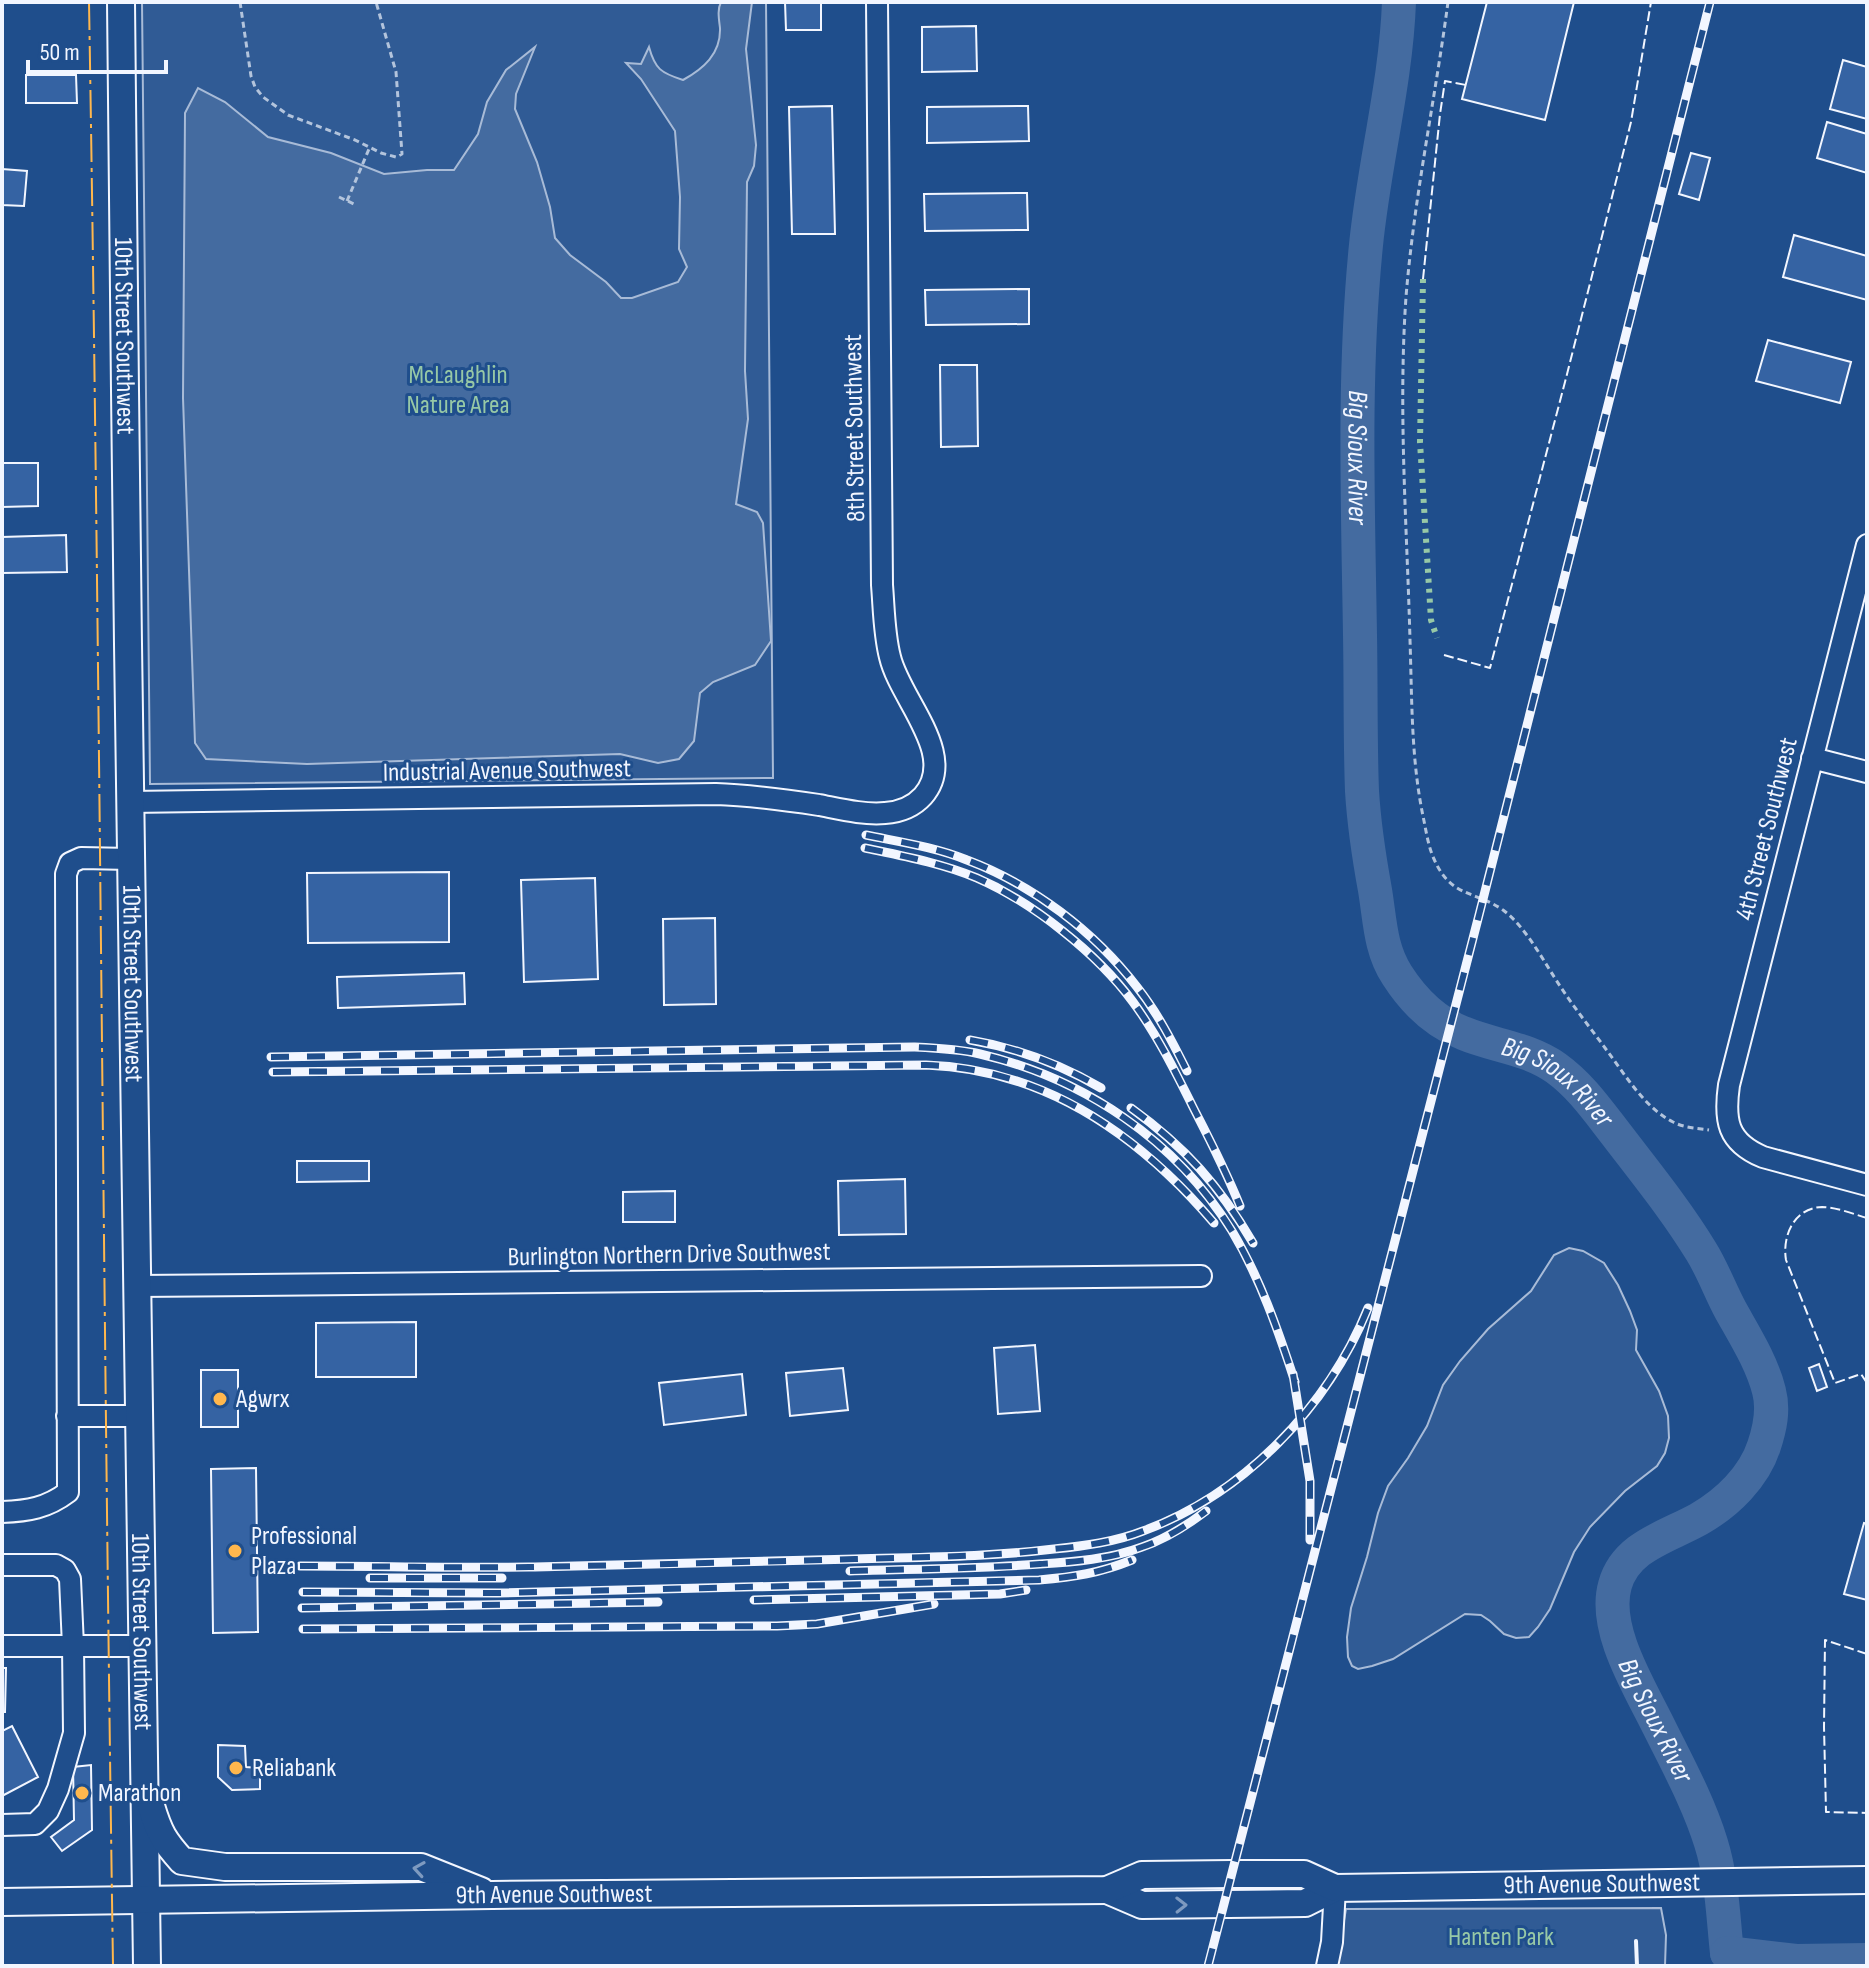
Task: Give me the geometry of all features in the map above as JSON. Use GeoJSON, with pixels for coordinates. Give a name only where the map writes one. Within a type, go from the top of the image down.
{"type":"FeatureCollection","features":[{"type":"Feature","properties":{"kind":"main road","name":"10th Street Southwest"},"geometry":{"type":"LineString","coordinates":[[121,2],[147,1966]]}},
{"type":"Feature","properties":{"kind":"main road"},"geometry":{"type":"LineString","coordinates":[[145,1782],[158,1830],[182,1861],[225,1867],[421,1867],[492,1895]]}},
{"type":"Feature","properties":{"kind":"main road","name":"9th Avenue Southwest"},"geometry":{"type":"LineString","coordinates":[[2,1902],[1107,1890],[1142,1905],[1305,1903],[1335,1888],[1867,1880]]}},
{"type":"Feature","properties":{"kind":"street","name":"8th Street Southwest"},"geometry":{"type":"LineString","coordinates":[[877,2],[882,585],[885,627],[899,684],[931,744],[935,759],[929,790],[919,801],[903,810],[884,814]]}},
{"type":"Feature","properties":{"kind":"street","name":"4th Street Southwest"},"geometry":{"type":"LineString","coordinates":[[1729,1126],[1729,1085],[1812,758],[1863,579],[1867,545]]}},
{"type":"Feature","properties":{"kind":"street"},"geometry":{"type":"LineString","coordinates":[[1812,758],[1867,772]]}},
{"type":"Feature","properties":{"kind":"street","name":"Industrial Avenue Southwest"},"geometry":{"type":"LineString","coordinates":[[130,802],[716,794],[767,797],[884,814]]}},
{"type":"Feature","properties":{"kind":"street"},"geometry":{"type":"LineString","coordinates":[[2,1512],[29,1511],[54,1503],[68,1492],[66,874],[70,863],[81,858],[131,859]]}},
{"type":"Feature","properties":{"kind":"street"},"geometry":{"type":"LineString","coordinates":[[1729,1126],[1743,1147],[1763,1157],[1867,1185]]}},
{"type":"Feature","properties":{"kind":"street","name":"Burlington Northern Drive Southwest"},"geometry":{"type":"LineString","coordinates":[[137,1286],[1201,1276]]}},
{"type":"Feature","properties":{"kind":"street"},"geometry":{"type":"LineString","coordinates":[[67,1416],[139,1416]]}},
{"type":"Feature","properties":{"kind":"street"},"geometry":{"type":"LineString","coordinates":[[2,1565],[56,1565],[65,1570],[70,1579],[74,1733],[58,1789],[48,1811],[35,1824],[2,1825]]}},
{"type":"Feature","properties":{"kind":"street"},"geometry":{"type":"LineString","coordinates":[[2,1646],[141,1646]]}},
{"type":"Feature","properties":{"kind":"street"},"geometry":{"type":"LineString","coordinates":[[1327,1966],[1332,1942],[1335,1888]]}},
{"type":"Feature","properties":{"kind":"path"},"geometry":{"type":"LineString","coordinates":[[240,2],[251,76],[263,97],[288,115],[396,157],[402,154],[396,72],[376,2]]}},
{"type":"Feature","properties":{"kind":"path"},"geometry":{"type":"LineString","coordinates":[[1448,2],[1411,248],[1403,386],[1412,726],[1418,794],[1426,832],[1433,859],[1444,877],[1455,888],[1503,910],[1520,926],[1569,1000],[1633,1085],[1656,1110],[1689,1128],[1709,1130],[1729,1126]]}},
{"type":"Feature","properties":{"kind":"path"},"geometry":{"type":"LineString","coordinates":[[347,201],[370,148]]}},
{"type":"Feature","properties":{"kind":"path"},"geometry":{"type":"LineString","coordinates":[[339,197],[354,204]]}},
{"type":"Feature","properties":{"kind":"shaded area","name":"McLaughlin Nature Area"},"geometry":{"type":"Polygon","coordinates":[[[142,2],[766,2],[773,778],[150,784],[142,2]]]}},
{"type":"Feature","properties":{"kind":"shaded area","name":"McLaughlin Nature Area"},"geometry":{"type":"Polygon","coordinates":[[[721,2],[752,2],[746,49],[756,145],[754,166],[747,182],[745,371],[748,419],[736,504],[757,512],[763,523],[771,641],[755,665],[713,682],[700,693],[694,741],[679,759],[658,763],[620,754],[307,764],[206,759],[195,743],[183,398],[185,113],[198,88],[225,102],[268,137],[331,153],[384,174],[454,170],[478,134],[487,102],[506,70],[535,47],[516,94],[515,109],[537,162],[555,238],[570,255],[606,282],[621,298],[632,298],[678,282],[687,267],[679,249],[680,197],[675,131],[641,79],[626,63],[641,64],[649,47],[657,65],[664,72],[683,80],[690,76],[704,66],[717,46],[721,2]]]}},
{"type":"Feature","properties":{"kind":"shaded area"},"geometry":{"type":"Polygon","coordinates":[[[1569,1248],[1583,1251],[1604,1263],[1618,1285],[1637,1330],[1636,1350],[1659,1391],[1668,1416],[1669,1438],[1665,1453],[1657,1466],[1625,1491],[1590,1527],[1574,1552],[1550,1609],[1529,1637],[1516,1638],[1504,1634],[1481,1615],[1465,1614],[1393,1659],[1358,1669],[1352,1666],[1348,1657],[1347,1637],[1351,1608],[1388,1486],[1427,1426],[1443,1385],[1460,1361],[1488,1329],[1531,1291],[1554,1255],[1569,1248]]]}},
{"type":"Feature","properties":{"kind":"shaded area","name":"Hanten Park"},"geometry":{"type":"Polygon","coordinates":[[[1661,1908],[1666,1935],[1665,1966],[1336,1966],[1346,1909],[1661,1908]]]}},
{"type":"Feature","properties":{"kind":"building"},"geometry":{"type":"Polygon","coordinates":[[[785,2],[821,2],[821,30],[786,30],[785,2]]]}},
{"type":"Feature","properties":{"kind":"building"},"geometry":{"type":"Polygon","coordinates":[[[1487,2],[1574,2],[1545,120],[1462,99],[1487,2]]]}},
{"type":"Feature","properties":{"kind":"building"},"geometry":{"type":"Polygon","coordinates":[[[976,26],[977,71],[922,72],[922,27],[976,26]]]}},
{"type":"Feature","properties":{"kind":"building"},"geometry":{"type":"Polygon","coordinates":[[[1843,60],[1867,67],[1867,119],[1830,109],[1843,60]]]}},
{"type":"Feature","properties":{"kind":"building"},"geometry":{"type":"Polygon","coordinates":[[[26,75],[76,75],[77,103],[26,103],[26,75]]]}},
{"type":"Feature","properties":{"kind":"building"},"geometry":{"type":"Polygon","coordinates":[[[832,106],[835,234],[792,234],[789,107],[832,106]]]}},
{"type":"Feature","properties":{"kind":"building"},"geometry":{"type":"Polygon","coordinates":[[[1028,106],[1029,141],[927,143],[927,107],[1028,106]]]}},
{"type":"Feature","properties":{"kind":"building"},"geometry":{"type":"Polygon","coordinates":[[[1827,122],[1867,134],[1867,173],[1817,158],[1827,122]]]}},
{"type":"Feature","properties":{"kind":"building"},"geometry":{"type":"Polygon","coordinates":[[[1691,153],[1710,158],[1699,200],[1679,194],[1691,153]]]}},
{"type":"Feature","properties":{"kind":"building"},"geometry":{"type":"Polygon","coordinates":[[[2,169],[27,171],[24,206],[2,205],[2,169]]]}},
{"type":"Feature","properties":{"kind":"building"},"geometry":{"type":"Polygon","coordinates":[[[1027,193],[1028,230],[925,231],[924,194],[1027,193]]]}},
{"type":"Feature","properties":{"kind":"building"},"geometry":{"type":"Polygon","coordinates":[[[1794,235],[1867,256],[1867,300],[1783,277],[1794,235]]]}},
{"type":"Feature","properties":{"kind":"building"},"geometry":{"type":"Polygon","coordinates":[[[1029,289],[1029,324],[926,325],[925,290],[1029,289]]]}},
{"type":"Feature","properties":{"kind":"building"},"geometry":{"type":"Polygon","coordinates":[[[1768,340],[1851,362],[1840,403],[1756,381],[1768,340]]]}},
{"type":"Feature","properties":{"kind":"building"},"geometry":{"type":"Polygon","coordinates":[[[940,365],[977,365],[978,446],[941,447],[940,365]]]}},
{"type":"Feature","properties":{"kind":"building"},"geometry":{"type":"Polygon","coordinates":[[[2,463],[38,463],[38,506],[2,507],[2,463]]]}},
{"type":"Feature","properties":{"kind":"building"},"geometry":{"type":"Polygon","coordinates":[[[66,535],[67,572],[2,573],[2,537],[66,535]]]}},
{"type":"Feature","properties":{"kind":"building"},"geometry":{"type":"Polygon","coordinates":[[[449,872],[449,942],[308,943],[307,873],[449,872]]]}},
{"type":"Feature","properties":{"kind":"building"},"geometry":{"type":"Polygon","coordinates":[[[595,878],[598,979],[524,982],[521,880],[595,878]]]}},
{"type":"Feature","properties":{"kind":"building"},"geometry":{"type":"Polygon","coordinates":[[[715,918],[716,1004],[664,1005],[663,919],[715,918]]]}},
{"type":"Feature","properties":{"kind":"building"},"geometry":{"type":"Polygon","coordinates":[[[464,973],[465,1004],[338,1008],[337,977],[464,973]]]}},
{"type":"Feature","properties":{"kind":"building"},"geometry":{"type":"Polygon","coordinates":[[[297,1161],[369,1161],[369,1181],[297,1182],[297,1161]]]}},
{"type":"Feature","properties":{"kind":"building"},"geometry":{"type":"Polygon","coordinates":[[[905,1179],[906,1234],[839,1235],[838,1181],[905,1179]]]}},
{"type":"Feature","properties":{"kind":"building"},"geometry":{"type":"Polygon","coordinates":[[[675,1191],[675,1222],[623,1222],[623,1192],[675,1191]]]}},
{"type":"Feature","properties":{"kind":"building"},"geometry":{"type":"Polygon","coordinates":[[[416,1322],[416,1377],[316,1377],[316,1323],[416,1322]]]}},
{"type":"Feature","properties":{"kind":"building"},"geometry":{"type":"Polygon","coordinates":[[[1035,1345],[1040,1411],[998,1414],[994,1348],[1035,1345]]]}},
{"type":"Feature","properties":{"kind":"building"},"geometry":{"type":"Polygon","coordinates":[[[1819,1364],[1827,1387],[1817,1391],[1809,1368],[1819,1364]]]}},
{"type":"Feature","properties":{"kind":"building"},"geometry":{"type":"Polygon","coordinates":[[[843,1368],[848,1410],[790,1416],[786,1373],[843,1368]]]}},
{"type":"Feature","properties":{"kind":"building","name":"Agwrx"},"geometry":{"type":"Polygon","coordinates":[[[201,1370],[238,1370],[238,1427],[201,1427],[201,1370]]]}},
{"type":"Feature","properties":{"kind":"building"},"geometry":{"type":"Polygon","coordinates":[[[742,1374],[746,1415],[664,1425],[659,1383],[742,1374]]]}},
{"type":"Feature","properties":{"kind":"building","name":"Professional Plaza"},"geometry":{"type":"Polygon","coordinates":[[[256,1468],[258,1632],[213,1633],[211,1469],[256,1468]]]}},
{"type":"Feature","properties":{"kind":"building"},"geometry":{"type":"Polygon","coordinates":[[[1864,1523],[1867,1524],[1867,1600],[1844,1594],[1864,1523]]]}},
{"type":"Feature","properties":{"kind":"building"},"geometry":{"type":"Polygon","coordinates":[[[2,1668],[6,1668],[5,1712],[2,1712],[2,1668]]]}},
{"type":"Feature","properties":{"kind":"building"},"geometry":{"type":"Polygon","coordinates":[[[12,1726],[38,1777],[2,1796],[2,1731],[12,1726]]]}},
{"type":"Feature","properties":{"kind":"building","name":"Reliabank"},"geometry":{"type":"Polygon","coordinates":[[[218,1745],[245,1746],[246,1767],[260,1768],[260,1789],[232,1790],[218,1777],[218,1745]]]}},
{"type":"Feature","properties":{"kind":"building","name":"Marathon"},"geometry":{"type":"Polygon","coordinates":[[[91,1765],[92,1830],[62,1851],[51,1837],[74,1820],[73,1767],[91,1765]]]}},
{"type":"Feature","properties":{"kind":"waterway","name":"Big Sioux River"},"geometry":{"type":"LineString","coordinates":[[1399,2],[1394,63],[1366,245],[1358,391],[1362,791],[1380,923],[1391,965],[1403,984],[1426,1009],[1443,1023],[1463,1033],[1545,1061],[1565,1075],[1589,1099],[1660,1191],[1701,1251],[1766,1381],[1771,1419],[1754,1468],[1720,1505],[1649,1544],[1628,1561],[1615,1585],[1612,1603],[1626,1660],[1688,1786],[1711,1843],[1720,1883],[1727,1953]]}},
{"type":"Feature","properties":{"kind":"waterway","name":"Big Sioux River"},"geometry":{"type":"LineString","coordinates":[[1727,1953],[1796,1961],[1867,1960]]}},
{"type":"Feature","properties":{"kind":"railway"},"geometry":{"type":"LineString","coordinates":[[1208,1966],[1710,2]]}},
{"type":"Feature","properties":{"kind":"railway"},"geometry":{"type":"LineString","coordinates":[[866,835],[955,855],[991,870],[1061,912],[1102,947],[1137,987],[1158,1017],[1187,1071]]}},
{"type":"Feature","properties":{"kind":"railway"},"geometry":{"type":"LineString","coordinates":[[865,848],[950,868],[998,888],[1041,915],[1101,965],[1133,1002],[1159,1042],[1240,1206]]}},
{"type":"Feature","properties":{"kind":"railway"},"geometry":{"type":"LineString","coordinates":[[970,1040],[1038,1058],[1101,1088]]}},
{"type":"Feature","properties":{"kind":"railway"},"geometry":{"type":"LineString","coordinates":[[271,1057],[914,1047],[972,1052],[1018,1065],[1055,1079],[1124,1117],[1183,1168],[1209,1198],[1242,1249],[1268,1305],[1295,1382]]}},
{"type":"Feature","properties":{"kind":"railway"},"geometry":{"type":"LineString","coordinates":[[273,1072],[926,1065],[969,1069],[1011,1079],[1086,1112],[1154,1162],[1214,1223]]}},
{"type":"Feature","properties":{"kind":"railway"},"geometry":{"type":"LineString","coordinates":[[1131,1108],[1200,1168],[1253,1243]]}},
{"type":"Feature","properties":{"kind":"railway"},"geometry":{"type":"LineString","coordinates":[[300,1566],[529,1567],[930,1557],[1029,1552],[1110,1541],[1180,1515],[1248,1470],[1278,1443],[1330,1379],[1368,1308]]}},
{"type":"Feature","properties":{"kind":"railway"},"geometry":{"type":"LineString","coordinates":[[1293,1374],[1310,1481],[1310,1540]]}},
{"type":"Feature","properties":{"kind":"railway"},"geometry":{"type":"LineString","coordinates":[[850,1571],[1016,1566],[1105,1557],[1159,1540],[1206,1511]]}},
{"type":"Feature","properties":{"kind":"railway"},"geometry":{"type":"LineString","coordinates":[[303,1592],[497,1593],[1039,1580],[1087,1574],[1132,1560]]}},
{"type":"Feature","properties":{"kind":"railway"},"geometry":{"type":"LineString","coordinates":[[370,1578],[502,1578]]}},
{"type":"Feature","properties":{"kind":"railway"},"geometry":{"type":"LineString","coordinates":[[754,1600],[1000,1594],[1026,1590]]}},
{"type":"Feature","properties":{"kind":"railway"},"geometry":{"type":"LineString","coordinates":[[302,1608],[658,1602]]}},
{"type":"Feature","properties":{"kind":"railway"},"geometry":{"type":"LineString","coordinates":[[303,1629],[777,1626],[817,1624],[934,1604]]}},
{"type":"Feature","properties":{"kind":"hedge"},"geometry":{"type":"LineString","coordinates":[[1423,279],[1420,442],[1431,620],[1437,638]]}},
{"type":"Feature","properties":{"kind":"fence"},"geometry":{"type":"LineString","coordinates":[[1444,655],[1490,668],[1631,122],[1651,2]]}},
{"type":"Feature","properties":{"kind":"fence"},"geometry":{"type":"LineString","coordinates":[[1423,279],[1445,81],[1466,85]]}},
{"type":"Feature","properties":{"kind":"fence"},"geometry":{"type":"LineString","coordinates":[[1867,1218],[1833,1208],[1822,1207],[1804,1212],[1788,1233],[1785,1251],[1835,1383],[1861,1374],[1867,1383]]}},
{"type":"Feature","properties":{"kind":"fence"},"geometry":{"type":"LineString","coordinates":[[1867,1654],[1825,1640],[1826,1812],[1867,1813]]}},
{"type":"Feature","properties":{"kind":"wall"},"geometry":{"type":"LineString","coordinates":[[1636,1941],[1637,1966]]}},
{"type":"Feature","properties":{"kind":"power"},"geometry":{"type":"LineString","coordinates":[[89,2],[113,1966]]}},
{"type":"Feature","properties":{"kind":"place","name":"Agwrx"},"geometry":{"type":"Point","coordinates":[220,1399]}},
{"type":"Feature","properties":{"kind":"place","name":"Professional Plaza"},"geometry":{"type":"Point","coordinates":[235,1551]}},
{"type":"Feature","properties":{"kind":"place","name":"Reliabank"},"geometry":{"type":"Point","coordinates":[236,1768]}},
{"type":"Feature","properties":{"kind":"place","name":"Marathon"},"geometry":{"type":"Point","coordinates":[82,1793]}}]}
